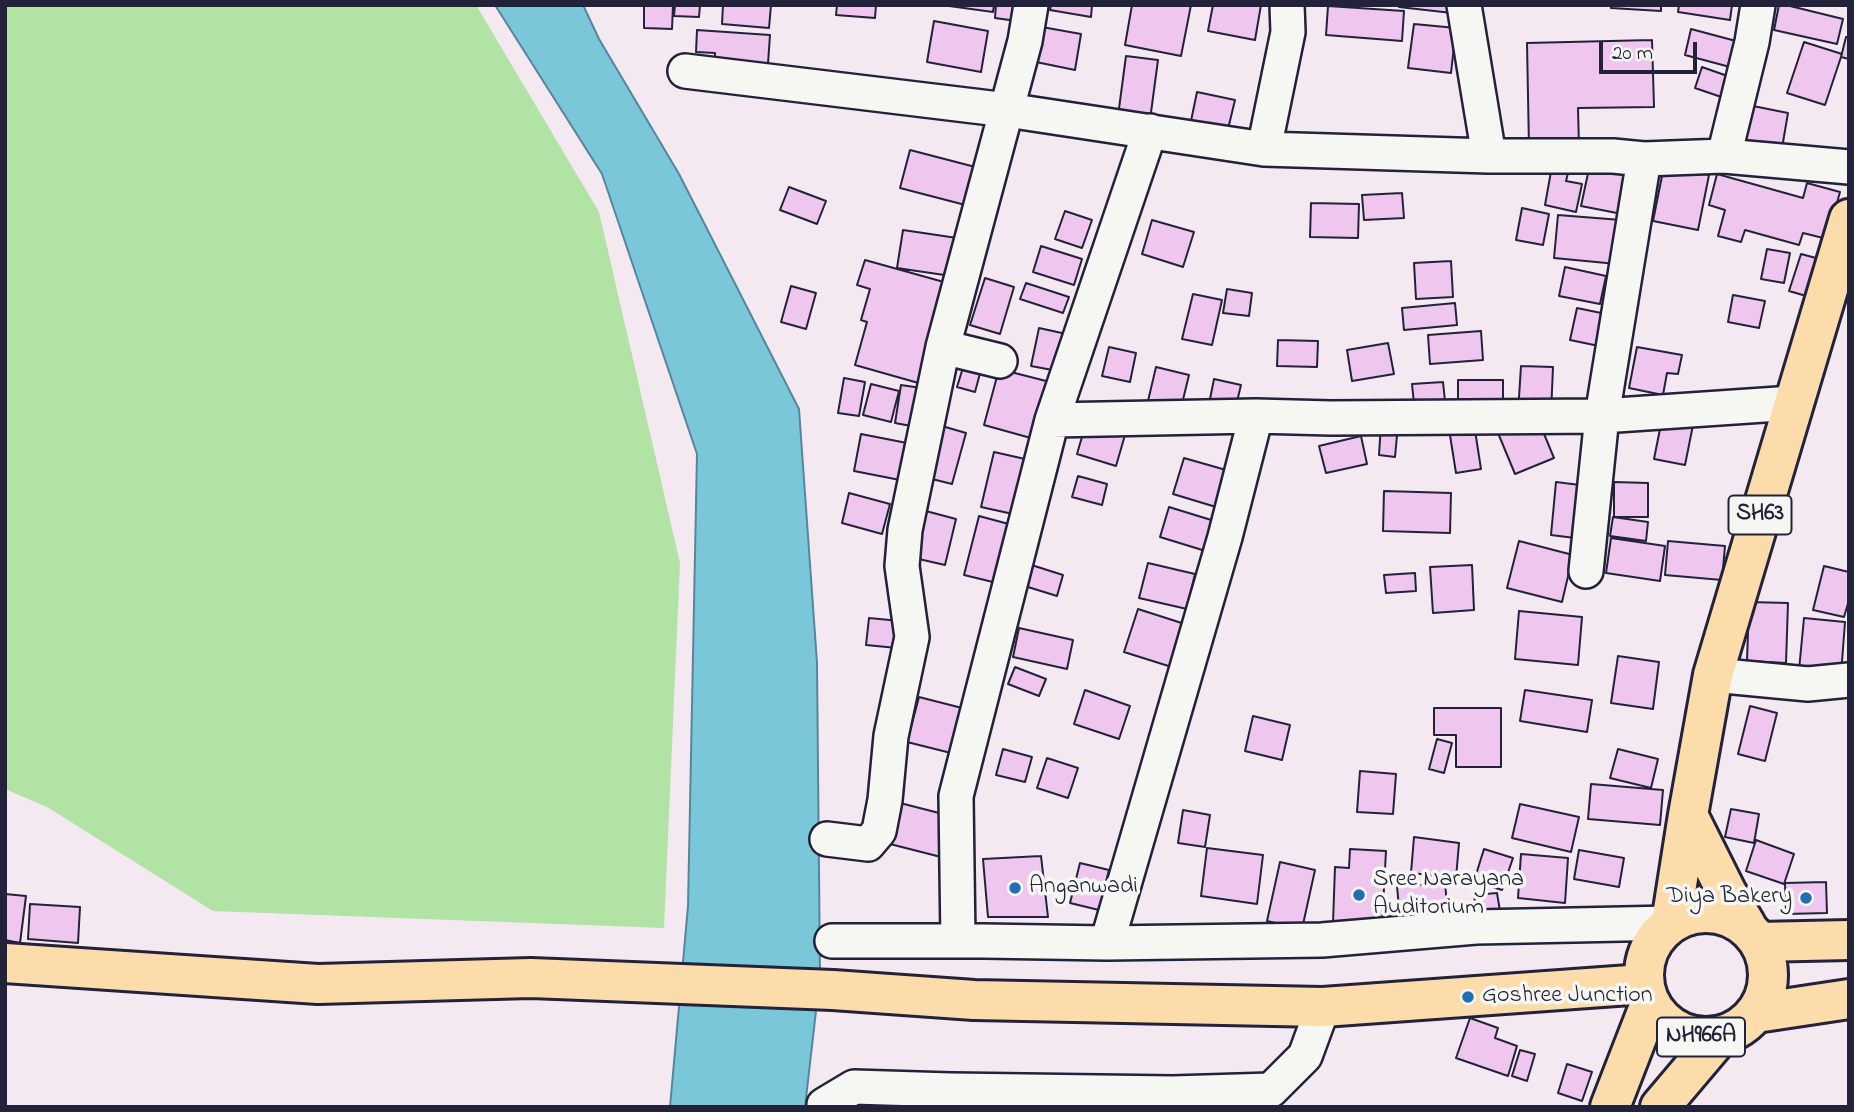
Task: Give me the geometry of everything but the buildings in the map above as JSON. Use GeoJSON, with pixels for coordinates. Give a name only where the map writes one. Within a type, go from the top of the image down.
{"type":"FeatureCollection","features":[{"type":"Feature","properties":{"kind":"main road","name":"SH63"},"geometry":{"type":"LineString","coordinates":[[1671,923],[1713,675],[1849,219]]}},
{"type":"Feature","properties":{"kind":"main road"},"geometry":{"type":"LineString","coordinates":[[1688,815],[1727,892],[1753,934]]}},
{"type":"Feature","properties":{"kind":"main road"},"geometry":{"type":"LineString","coordinates":[[1671,923],[1690,915],[1710,913],[1728,916],[1753,934],[1849,940]]}},
{"type":"Feature","properties":{"kind":"main road","name":"NH966A"},"geometry":{"type":"LineString","coordinates":[[1671,923],[1650,947],[1644,966],[1647,994],[1664,1021],[1680,1032],[1700,1037],[1720,1036],[1738,1028],[1756,1013],[1765,998],[1767,960],[1753,934]]}},
{"type":"Feature","properties":{"kind":"main road"},"geometry":{"type":"LineString","coordinates":[[5,962],[318,984],[531,978],[820,990],[974,1000],[1323,1007],[1647,994],[1609,1107]]}},
{"type":"Feature","properties":{"kind":"main road","name":"NH966A"},"geometry":{"type":"LineString","coordinates":[[1756,1013],[1849,999]]}},
{"type":"Feature","properties":{"kind":"main road"},"geometry":{"type":"LineString","coordinates":[[1660,1107],[1720,1036]]}},
{"type":"Feature","properties":{"kind":"street"},"geometry":{"type":"LineString","coordinates":[[827,839],[868,844],[879,831],[891,736],[912,636],[902,566],[905,530],[943,347],[1026,41],[1031,5]]}},
{"type":"Feature","properties":{"kind":"street"},"geometry":{"type":"LineString","coordinates":[[1264,149],[1288,32],[1287,5]]}},
{"type":"Feature","properties":{"kind":"street"},"geometry":{"type":"LineString","coordinates":[[1464,5],[1489,156]]}},
{"type":"Feature","properties":{"kind":"street"},"geometry":{"type":"LineString","coordinates":[[1724,156],[1752,42],[1758,5]]}},
{"type":"Feature","properties":{"kind":"street"},"geometry":{"type":"LineString","coordinates":[[685,71],[1007,110],[1264,149],[1489,156],[1613,156],[1644,159],[1724,156],[1849,166]]}},
{"type":"Feature","properties":{"kind":"street"},"geometry":{"type":"LineString","coordinates":[[958,941],[956,796],[1052,420],[1150,131]]}},
{"type":"Feature","properties":{"kind":"street"},"geometry":{"type":"LineString","coordinates":[[1586,571],[1602,416],[1644,159]]}},
{"type":"Feature","properties":{"kind":"street"},"geometry":{"type":"LineString","coordinates":[[943,347],[1000,361]]}},
{"type":"Feature","properties":{"kind":"street"},"geometry":{"type":"LineString","coordinates":[[1052,420],[1256,416],[1602,416],[1793,402]]}},
{"type":"Feature","properties":{"kind":"street"},"geometry":{"type":"LineString","coordinates":[[1107,943],[1225,537],[1256,416]]}},
{"type":"Feature","properties":{"kind":"street"},"geometry":{"type":"LineString","coordinates":[[1713,675],[1808,684],[1849,680]]}},
{"type":"Feature","properties":{"kind":"street"},"geometry":{"type":"LineString","coordinates":[[832,941],[1107,943],[1322,940],[1476,927],[1671,923]]}},
{"type":"Feature","properties":{"kind":"street"},"geometry":{"type":"LineString","coordinates":[[824,1107],[854,1087],[1173,1093],[1271,1090],[1305,1056],[1323,1007]]}},
{"type":"Feature","properties":{"kind":"green space"},"geometry":{"type":"Polygon","coordinates":[[[5,5],[476,5],[599,212],[680,563],[664,928],[213,911],[47,807],[5,789],[5,5]]]}},
{"type":"Feature","properties":{"kind":"water"},"geometry":{"type":"Polygon","coordinates":[[[495,5],[583,5],[599,39],[679,174],[799,409],[817,663],[820,976],[805,1107],[670,1107],[688,906],[697,454],[602,174],[495,5]]]}},
{"type":"Feature","properties":{"kind":"place","name":"Anganwadi"},"geometry":{"type":"Point","coordinates":[1015,888]}},
{"type":"Feature","properties":{"kind":"place","name":"Sree Narayana Auditorium"},"geometry":{"type":"Point","coordinates":[1359,895]}},
{"type":"Feature","properties":{"kind":"place","name":"Diya Bakery"},"geometry":{"type":"Point","coordinates":[1806,898]}},
{"type":"Feature","properties":{"kind":"place","name":"Goshree Junction"},"geometry":{"type":"Point","coordinates":[1468,997]}}]}
